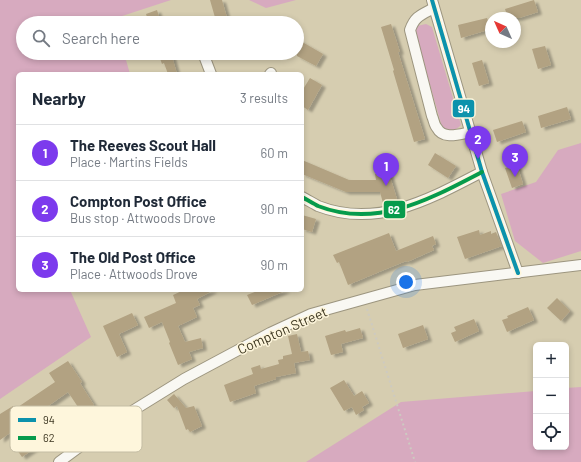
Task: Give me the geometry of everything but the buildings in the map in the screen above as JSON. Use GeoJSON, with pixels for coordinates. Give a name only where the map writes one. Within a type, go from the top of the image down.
{"type":"FeatureCollection","features":[{"type":"Feature","properties":{"kind":"street"},"geometry":{"type":"LineString","coordinates":[[471,132],[447,135],[441,133],[432,116],[410,30],[413,22],[433,4],[471,132],[482,172],[518,273]]}},
{"type":"Feature","properties":{"kind":"street"},"geometry":{"type":"LineString","coordinates":[[206,60],[210,72]]}},
{"type":"Feature","properties":{"kind":"street"},"geometry":{"type":"LineString","coordinates":[[304,198],[318,206],[344,213],[382,213],[411,206],[442,193],[482,172]]}},
{"type":"Feature","properties":{"kind":"street","name":"Compton Street"},"geometry":{"type":"LineString","coordinates":[[140,406],[184,379],[257,339],[311,314],[415,284],[581,265]]}},
{"type":"Feature","properties":{"kind":"street","name":"Compton Street"},"geometry":{"type":"LineString","coordinates":[[59,462],[73,452]]}},
{"type":"Feature","properties":{"kind":"path"},"geometry":{"type":"LineString","coordinates":[[364,299],[415,462]]}},
{"type":"Feature","properties":{"kind":"shaded area"},"geometry":{"type":"Polygon","coordinates":[[[0,0],[171,0],[122,16],[16,16],[16,60],[126,60],[129,72],[16,72],[16,292],[71,292],[91,337],[0,399],[0,0]]]}},
{"type":"Feature","properties":{"kind":"shaded area"},"geometry":{"type":"Polygon","coordinates":[[[249,0],[296,0],[266,8],[249,0]]]}},
{"type":"Feature","properties":{"kind":"shaded area"},"geometry":{"type":"Polygon","coordinates":[[[426,24],[432,27],[461,125],[456,129],[445,131],[442,127],[415,32],[417,26],[426,24]]]}},
{"type":"Feature","properties":{"kind":"shaded area"},"geometry":{"type":"Polygon","coordinates":[[[581,143],[581,251],[543,263],[515,241],[501,194],[536,182],[558,150],[581,143]]]}},
{"type":"Feature","properties":{"kind":"shaded area"},"geometry":{"type":"Polygon","coordinates":[[[581,387],[581,462],[306,462],[401,402],[533,391],[533,450],[569,450],[569,388],[581,387]]]}},
{"type":"Feature","properties":{"kind":"transit line","name":"94"},"geometry":{"type":"LineString","coordinates":[[432,0],[482,172],[518,273]]}},
{"type":"Feature","properties":{"kind":"transit line","name":"62"},"geometry":{"type":"LineString","coordinates":[[304,198],[318,206],[340,212],[361,214],[382,212],[403,208],[423,201],[482,172]]}},
{"type":"Feature","properties":{"kind":"place","name":"Compton Post Office"},"geometry":{"type":"Point","coordinates":[478,159]}},
{"type":"Feature","properties":{"kind":"place","name":"The Old Post Office"},"geometry":{"type":"Point","coordinates":[515,177]}},
{"type":"Feature","properties":{"kind":"place","name":"The Reeves Scout Hall"},"geometry":{"type":"Point","coordinates":[386,186]}}]}
